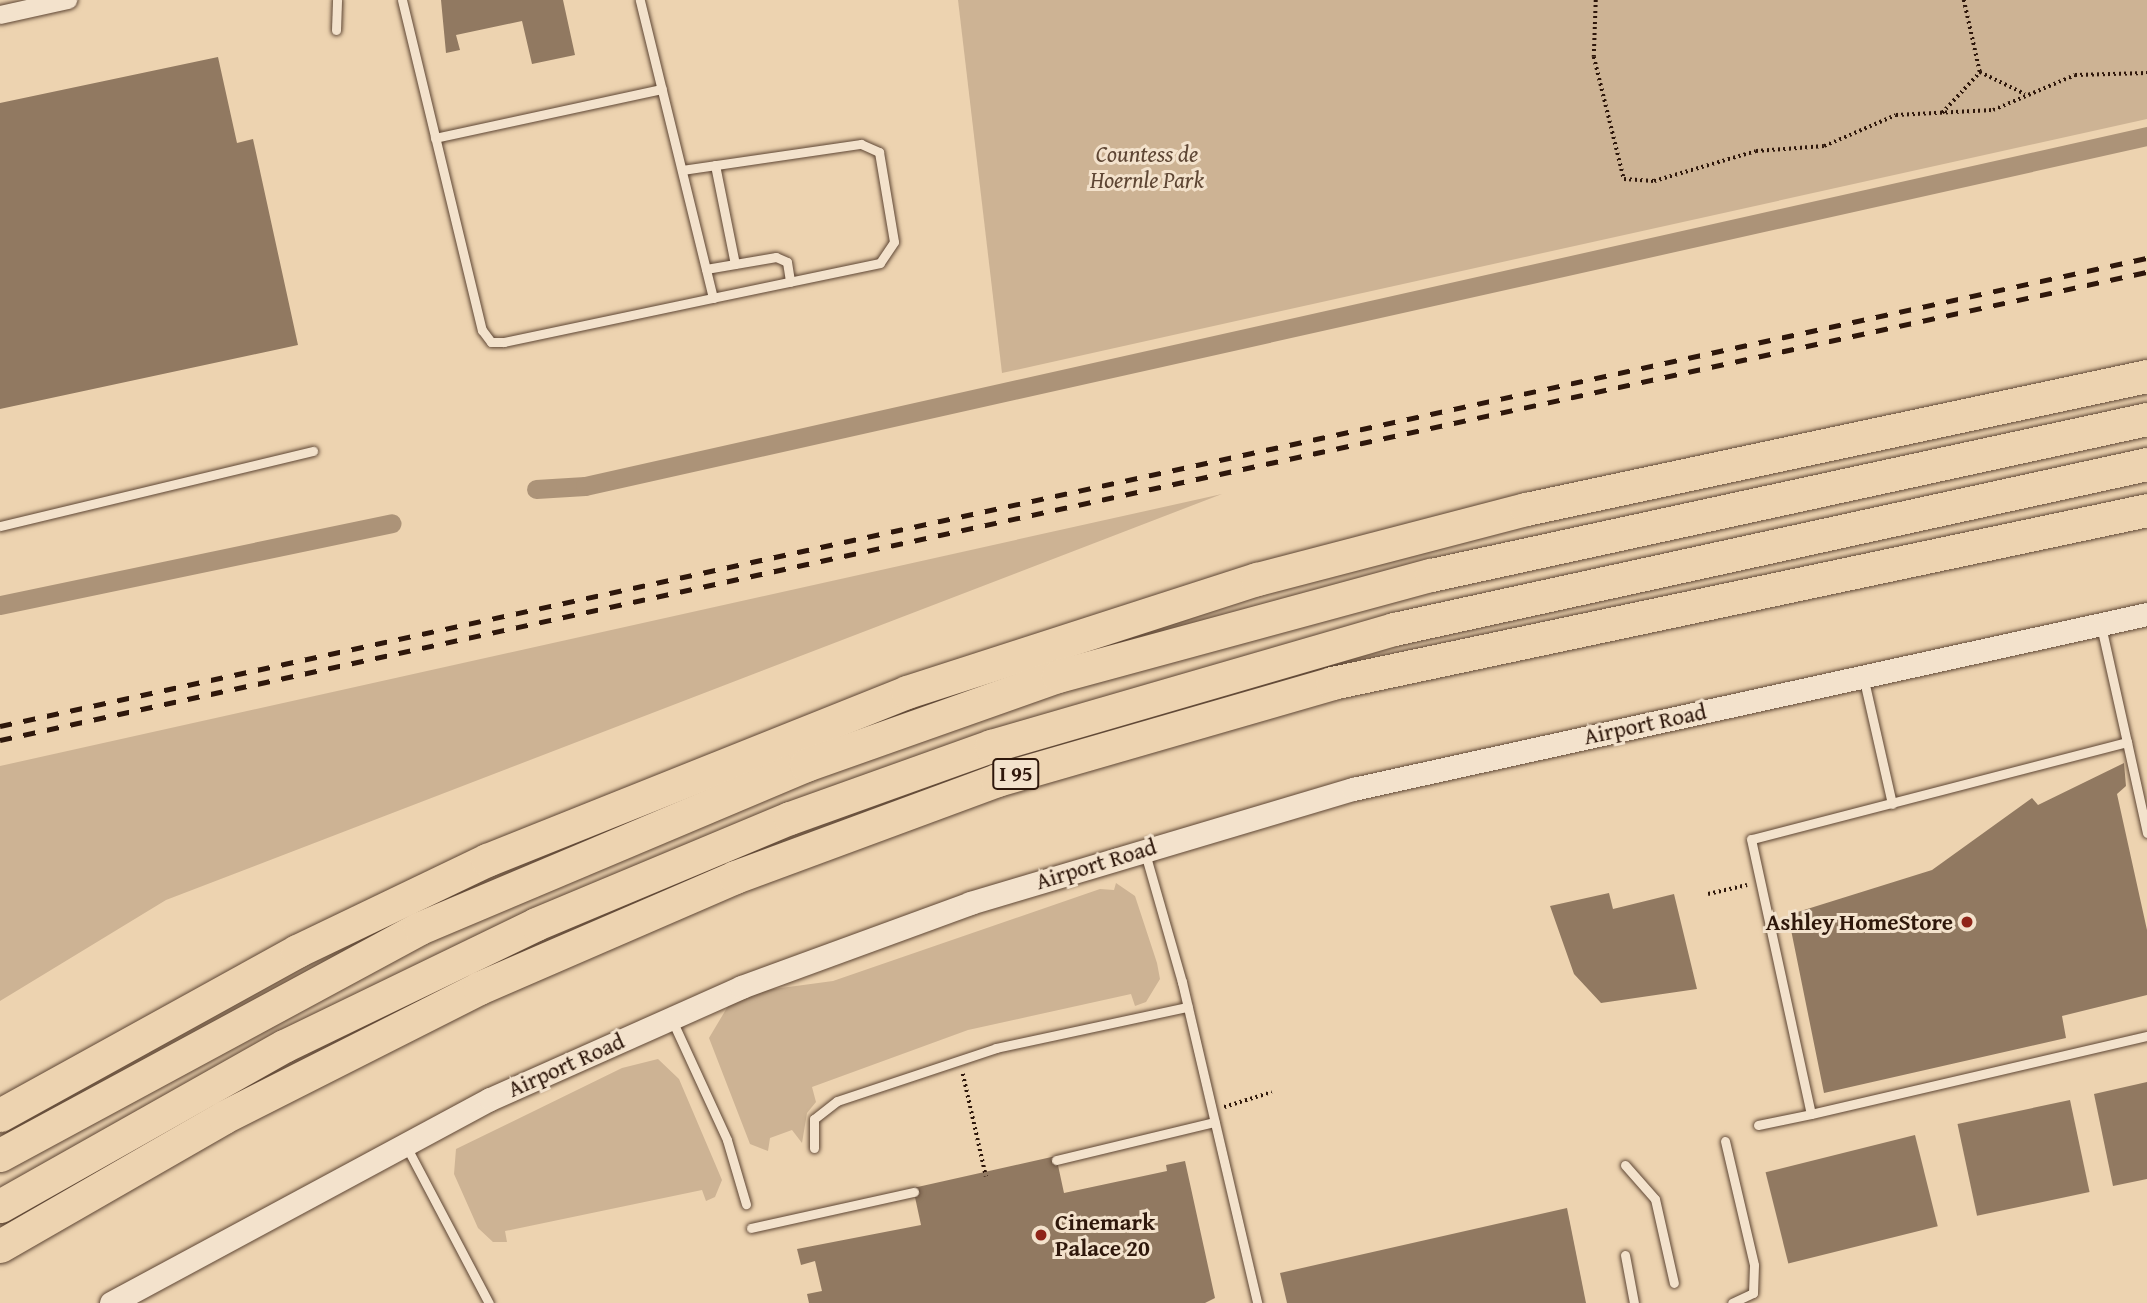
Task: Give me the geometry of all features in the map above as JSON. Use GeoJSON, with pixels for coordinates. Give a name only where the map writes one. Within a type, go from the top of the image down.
{"type":"FeatureCollection","features":[{"type":"Feature","properties":{"kind":"highway"},"geometry":{"type":"LineString","coordinates":[[0,1115],[71,1073],[297,951],[487,860],[907,692],[1257,579],[1513,513],[2147,376]]}},
{"type":"Feature","properties":{"kind":"highway"},"geometry":{"type":"LineString","coordinates":[[0,1155],[216,1033],[431,923],[793,770],[1058,676],[1430,575],[2147,419]]}},
{"type":"Feature","properties":{"kind":"highway"},"geometry":{"type":"LineString","coordinates":[[0,1206],[241,1069],[536,924],[790,818],[991,746],[1394,629],[2147,464]]}},
{"type":"Feature","properties":{"kind":"highway","name":"I 95"},"geometry":{"type":"LineString","coordinates":[[0,1245],[235,1111],[479,988],[735,877],[997,780],[1332,683],[2147,510]]}},
{"type":"Feature","properties":{"kind":"highway"},"geometry":{"type":"LineString","coordinates":[[0,1107],[71,1073]]}},
{"type":"Feature","properties":{"kind":"street"},"geometry":{"type":"LineString","coordinates":[[0,15],[68,0]]}},
{"type":"Feature","properties":{"kind":"street","name":"Airport Road"},"geometry":{"type":"LineString","coordinates":[[111,1303],[405,1143],[671,1018],[957,908],[1143,849],[1353,789],[2147,614]]}},
{"type":"Feature","properties":{"kind":"lane"},"geometry":{"type":"LineString","coordinates":[[335,30],[337,0]]}},
{"type":"Feature","properties":{"kind":"lane"},"geometry":{"type":"LineString","coordinates":[[402,0],[482,330],[491,342],[880,263],[894,242],[879,152],[861,144],[682,170]]}},
{"type":"Feature","properties":{"kind":"lane"},"geometry":{"type":"LineString","coordinates":[[640,0],[713,298]]}},
{"type":"Feature","properties":{"kind":"lane"},"geometry":{"type":"LineString","coordinates":[[435,138],[662,89]]}},
{"type":"Feature","properties":{"kind":"lane"},"geometry":{"type":"LineString","coordinates":[[715,165],[735,264]]}},
{"type":"Feature","properties":{"kind":"lane"},"geometry":{"type":"LineString","coordinates":[[706,269],[776,257],[786,262],[790,282]]}},
{"type":"Feature","properties":{"kind":"lane"},"geometry":{"type":"LineString","coordinates":[[0,526],[313,451]]}},
{"type":"Feature","properties":{"kind":"lane"},"geometry":{"type":"LineString","coordinates":[[2100,624],[2147,833]]}},
{"type":"Feature","properties":{"kind":"lane"},"geometry":{"type":"LineString","coordinates":[[1863,676],[1892,804]]}},
{"type":"Feature","properties":{"kind":"lane"},"geometry":{"type":"LineString","coordinates":[[1811,1114],[1751,839],[2126,742]]}},
{"type":"Feature","properties":{"kind":"lane"},"geometry":{"type":"LineString","coordinates":[[1143,849],[1188,1007],[1257,1303]]}},
{"type":"Feature","properties":{"kind":"lane"},"geometry":{"type":"LineString","coordinates":[[814,1149],[811,1126],[825,1107],[960,1058],[1188,1007]]}},
{"type":"Feature","properties":{"kind":"lane"},"geometry":{"type":"LineString","coordinates":[[671,1018],[727,1140],[746,1204]]}},
{"type":"Feature","properties":{"kind":"lane"},"geometry":{"type":"LineString","coordinates":[[1758,1125],[2147,1036]]}},
{"type":"Feature","properties":{"kind":"lane"},"geometry":{"type":"LineString","coordinates":[[1056,1160],[1214,1122]]}},
{"type":"Feature","properties":{"kind":"lane"},"geometry":{"type":"LineString","coordinates":[[1725,1141],[1754,1265],[1751,1297],[1732,1303]]}},
{"type":"Feature","properties":{"kind":"lane"},"geometry":{"type":"LineString","coordinates":[[405,1143],[489,1303]]}},
{"type":"Feature","properties":{"kind":"lane"},"geometry":{"type":"LineString","coordinates":[[1625,1165],[1655,1199],[1674,1283]]}},
{"type":"Feature","properties":{"kind":"lane"},"geometry":{"type":"LineString","coordinates":[[751,1228],[914,1192]]}},
{"type":"Feature","properties":{"kind":"lane"},"geometry":{"type":"LineString","coordinates":[[1625,1255],[1634,1303]]}},
{"type":"Feature","properties":{"kind":"path"},"geometry":{"type":"LineString","coordinates":[[1596,0],[1594,57],[1623,179],[1654,181],[1756,151],[1824,146],[1896,114],[1993,110],[2025,94],[2075,75],[2147,74]]}},
{"type":"Feature","properties":{"kind":"path"},"geometry":{"type":"LineString","coordinates":[[1964,0],[1980,72]]}},
{"type":"Feature","properties":{"kind":"path"},"geometry":{"type":"LineString","coordinates":[[1942,113],[1980,72]]}},
{"type":"Feature","properties":{"kind":"path"},"geometry":{"type":"LineString","coordinates":[[1980,72],[2025,94]]}},
{"type":"Feature","properties":{"kind":"path"},"geometry":{"type":"LineString","coordinates":[[1708,894],[1760,882]]}},
{"type":"Feature","properties":{"kind":"path"},"geometry":{"type":"LineString","coordinates":[[960,1058],[985,1176]]}},
{"type":"Feature","properties":{"kind":"path"},"geometry":{"type":"LineString","coordinates":[[1211,1109],[1272,1092]]}},
{"type":"Feature","properties":{"kind":"green space","name":"Countess de Hoernle Park"},"geometry":{"type":"Polygon","coordinates":[[[958,0],[2147,0],[2147,119],[1002,373],[958,0]]]}},
{"type":"Feature","properties":{"kind":"green space"},"geometry":{"type":"Polygon","coordinates":[[[1222,494],[166,900],[0,1001],[0,766],[1222,494]]]}},
{"type":"Feature","properties":{"kind":"green space"},"geometry":{"type":"Polygon","coordinates":[[[1116,883],[1135,896],[1157,963],[1160,979],[1146,1002],[1135,1006],[1131,994],[968,1030],[812,1087],[816,1102],[807,1113],[802,1143],[792,1130],[770,1138],[768,1151],[750,1144],[709,1038],[728,1006],[766,990],[833,981],[1100,889],[1114,890],[1116,883]]]}},
{"type":"Feature","properties":{"kind":"green space"},"geometry":{"type":"Polygon","coordinates":[[[658,1059],[679,1079],[722,1180],[715,1197],[706,1201],[702,1190],[505,1231],[507,1242],[493,1242],[478,1228],[454,1174],[456,1149],[622,1068],[658,1059]]]}},
{"type":"Feature","properties":{"kind":"building"},"geometry":{"type":"Polygon","coordinates":[[[441,0],[563,0],[575,55],[532,64],[522,21],[456,35],[460,50],[446,53],[441,0]]]}},
{"type":"Feature","properties":{"kind":"building"},"geometry":{"type":"Polygon","coordinates":[[[218,57],[237,143],[253,139],[298,345],[0,409],[0,103],[218,57]]]}},
{"type":"Feature","properties":{"kind":"building","name":"Ashley HomeStore"},"geometry":{"type":"Polygon","coordinates":[[[2124,763],[2126,786],[2117,794],[2147,930],[2147,995],[2062,1016],[2066,1038],[1824,1093],[1788,915],[1932,870],[2032,798],[2038,805],[2124,763]]]}},
{"type":"Feature","properties":{"kind":"building"},"geometry":{"type":"Polygon","coordinates":[[[1609,893],[1613,909],[1674,894],[1697,989],[1601,1003],[1574,974],[1550,906],[1609,893]]]}},
{"type":"Feature","properties":{"kind":"building"},"geometry":{"type":"Polygon","coordinates":[[[2147,1082],[2147,1179],[2113,1186],[2094,1094],[2147,1082]]]}},
{"type":"Feature","properties":{"kind":"building"},"geometry":{"type":"Polygon","coordinates":[[[2070,1100],[2090,1192],[1977,1216],[1958,1124],[2070,1100]]]}},
{"type":"Feature","properties":{"kind":"building"},"geometry":{"type":"Polygon","coordinates":[[[1915,1135],[1938,1226],[1788,1263],[1766,1172],[1915,1135]]]}},
{"type":"Feature","properties":{"kind":"building","name":"Cinemark Palace 20"},"geometry":{"type":"Polygon","coordinates":[[[1056,1156],[1064,1193],[1167,1171],[1166,1165],[1185,1161],[1215,1298],[1205,1303],[809,1303],[807,1294],[822,1291],[815,1261],[801,1265],[797,1249],[921,1225],[913,1188],[1056,1156]]]}},
{"type":"Feature","properties":{"kind":"building"},"geometry":{"type":"Polygon","coordinates":[[[1567,1208],[1586,1303],[1287,1303],[1280,1273],[1567,1208]]]}},
{"type":"Feature","properties":{"kind":"waterway"},"geometry":{"type":"LineString","coordinates":[[536,489],[585,486],[2147,136]]}},
{"type":"Feature","properties":{"kind":"waterway"},"geometry":{"type":"LineString","coordinates":[[0,605],[391,523]]}},
{"type":"Feature","properties":{"kind":"railway"},"geometry":{"type":"LineString","coordinates":[[0,726],[2147,258]]}},
{"type":"Feature","properties":{"kind":"railway"},"geometry":{"type":"LineString","coordinates":[[0,740],[2147,272]]}},
{"type":"Feature","properties":{"kind":"place","name":"Ashley HomeStore"},"geometry":{"type":"Point","coordinates":[1967,922]}},
{"type":"Feature","properties":{"kind":"place","name":"Cinemark Palace 20"},"geometry":{"type":"Point","coordinates":[1041,1235]}}]}
